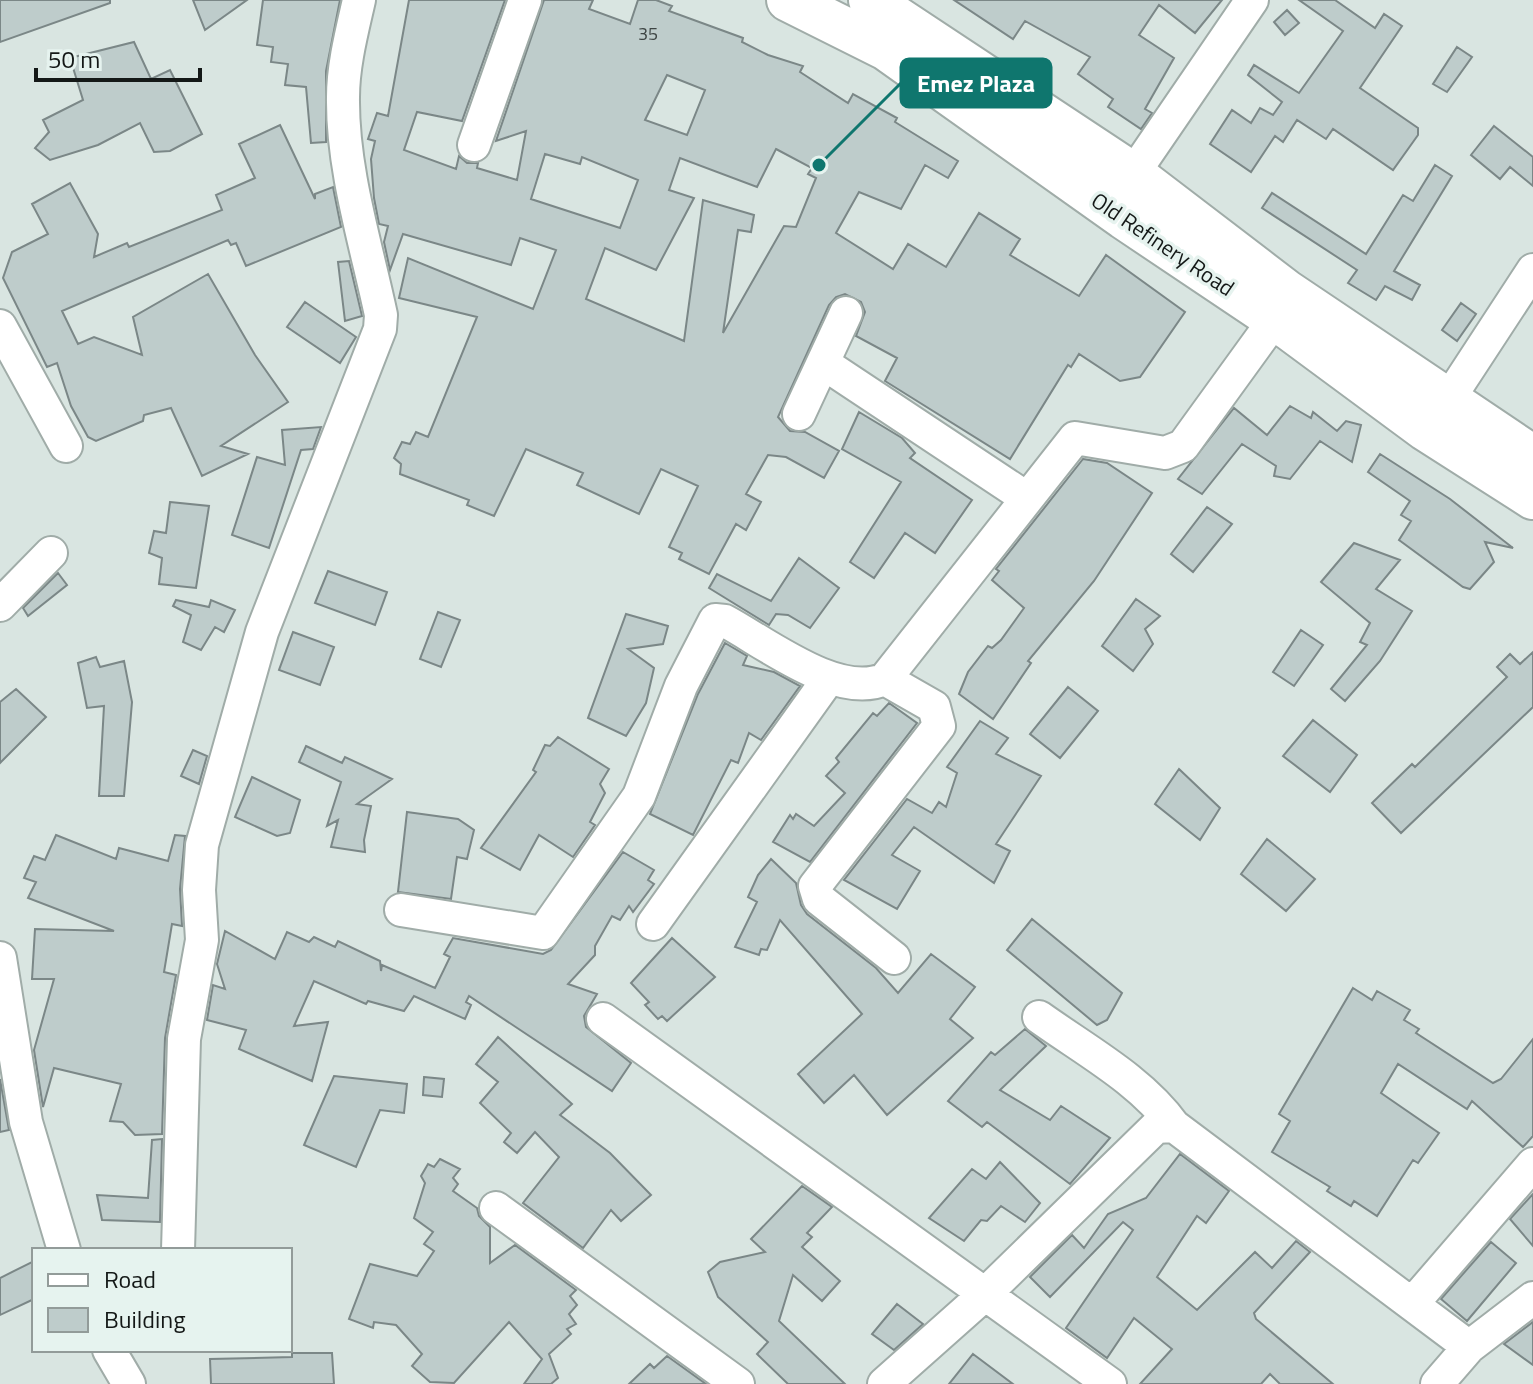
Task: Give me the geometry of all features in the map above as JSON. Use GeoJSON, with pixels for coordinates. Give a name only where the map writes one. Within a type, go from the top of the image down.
{"type":"FeatureCollection","features":[{"type":"Feature","properties":{"kind":"main road","name":"Old Refinery Road"},"geometry":{"type":"LineString","coordinates":[[788,0],[886,49],[1124,218],[1275,319],[1425,429],[1533,498]]}},
{"type":"Feature","properties":{"kind":"main road","name":"Old Refinery Road"},"geometry":{"type":"LineString","coordinates":[[870,0],[1133,174],[1286,291],[1533,457]]}},
{"type":"Feature","properties":{"kind":"street"},"geometry":{"type":"LineString","coordinates":[[178,1248],[184,1039],[202,940],[199,890],[202,845],[262,632],[380,329],[381,315],[350,171],[344,120],[347,58],[359,0]]}},
{"type":"Feature","properties":{"kind":"street"},"geometry":{"type":"LineString","coordinates":[[474,145],[525,0]]}},
{"type":"Feature","properties":{"kind":"street"},"geometry":{"type":"LineString","coordinates":[[1133,174],[1252,0]]}},
{"type":"Feature","properties":{"kind":"street"},"geometry":{"type":"LineString","coordinates":[[1448,400],[1533,270]]}},
{"type":"Feature","properties":{"kind":"street"},"geometry":{"type":"LineString","coordinates":[[799,414],[846,313]]}},
{"type":"Feature","properties":{"kind":"street"},"geometry":{"type":"LineString","coordinates":[[401,910],[536,933],[548,929],[639,796],[681,686],[715,620],[725,621],[829,678],[870,685],[885,679],[1025,497],[1075,438],[1165,453],[1183,446],[1275,319]]}},
{"type":"Feature","properties":{"kind":"street"},"geometry":{"type":"LineString","coordinates":[[0,326],[66,446]]}},
{"type":"Feature","properties":{"kind":"street"},"geometry":{"type":"LineString","coordinates":[[823,363],[1025,497]]}},
{"type":"Feature","properties":{"kind":"street"},"geometry":{"type":"LineString","coordinates":[[0,605],[51,553]]}},
{"type":"Feature","properties":{"kind":"street"},"geometry":{"type":"LineString","coordinates":[[653,924],[829,678]]}},
{"type":"Feature","properties":{"kind":"street"},"geometry":{"type":"LineString","coordinates":[[885,679],[934,707],[939,726],[815,886],[819,899],[894,958]]}},
{"type":"Feature","properties":{"kind":"street"},"geometry":{"type":"LineString","coordinates":[[0,958],[26,1122],[63,1248]]}},
{"type":"Feature","properties":{"kind":"street"},"geometry":{"type":"LineString","coordinates":[[1039,1017],[1141,1090],[1161,1107],[1174,1126],[1469,1347]]}},
{"type":"Feature","properties":{"kind":"street"},"geometry":{"type":"LineString","coordinates":[[603,1019],[983,1296],[1110,1384]]}},
{"type":"Feature","properties":{"kind":"street"},"geometry":{"type":"LineString","coordinates":[[884,1384],[983,1296],[1156,1127],[1174,1126]]}},
{"type":"Feature","properties":{"kind":"street"},"geometry":{"type":"LineString","coordinates":[[1413,1303],[1533,1164]]}},
{"type":"Feature","properties":{"kind":"street"},"geometry":{"type":"LineString","coordinates":[[496,1208],[738,1384]]}},
{"type":"Feature","properties":{"kind":"street"},"geometry":{"type":"LineString","coordinates":[[1440,1383],[1469,1347],[1533,1298]]}},
{"type":"Feature","properties":{"kind":"street"},"geometry":{"type":"LineString","coordinates":[[110,1352],[129,1384]]}},
{"type":"Feature","properties":{"kind":"building"},"geometry":{"type":"Polygon","coordinates":[[[0,0],[110,0],[110,3],[0,42],[0,0]]]}},
{"type":"Feature","properties":{"kind":"building"},"geometry":{"type":"Polygon","coordinates":[[[193,0],[247,0],[205,30],[193,0]]]}},
{"type":"Feature","properties":{"kind":"building"},"geometry":{"type":"Polygon","coordinates":[[[263,0],[340,0],[326,71],[326,142],[311,143],[306,87],[285,85],[288,64],[271,62],[273,47],[257,45],[263,0]]]}},
{"type":"Feature","properties":{"kind":"building"},"geometry":{"type":"Polygon","coordinates":[[[409,0],[505,0],[462,121],[417,112],[404,150],[456,169],[459,156],[467,163],[478,163],[477,168],[517,180],[526,131],[496,141],[544,0],[593,0],[589,9],[630,24],[638,0],[656,0],[672,6],[669,11],[743,38],[742,42],[768,55],[803,66],[800,72],[848,103],[853,94],[897,118],[895,122],[958,161],[948,178],[925,165],[901,209],[859,192],[836,233],[893,269],[908,244],[946,267],[979,213],[1020,239],[1010,255],[1079,296],[1106,255],[1185,312],[1140,377],[1120,381],[1079,354],[1071,367],[1068,365],[1010,459],[885,381],[897,358],[856,336],[865,312],[861,302],[845,294],[836,297],[829,305],[778,417],[790,431],[805,432],[839,451],[824,478],[786,457],[768,455],[746,494],[761,502],[746,530],[736,524],[709,574],[679,559],[682,553],[669,547],[698,486],[661,469],[639,514],[577,485],[583,473],[526,449],[494,516],[467,505],[469,500],[400,474],[401,464],[394,458],[402,442],[410,444],[416,432],[428,437],[477,317],[399,298],[408,258],[533,309],[556,250],[520,238],[511,265],[403,234],[390,270],[384,242],[388,226],[379,224],[374,198],[371,159],[375,141],[368,139],[377,113],[388,116],[409,0]],[[667,75],[645,120],[687,135],[705,90],[667,75]],[[776,149],[757,187],[680,158],[669,190],[694,198],[656,270],[605,248],[586,299],[684,341],[703,200],[754,215],[751,232],[738,230],[723,333],[784,226],[796,227],[816,178],[808,174],[812,168],[776,149]],[[545,154],[531,199],[620,228],[638,180],[582,157],[580,164],[545,154]]]}},
{"type":"Feature","properties":{"kind":"building"},"geometry":{"type":"Polygon","coordinates":[[[954,0],[1222,0],[1195,33],[1159,5],[1139,35],[1174,58],[1145,109],[1152,113],[1141,129],[1108,107],[1113,99],[1078,74],[1090,57],[1025,21],[1013,39],[954,0]]]}},
{"type":"Feature","properties":{"kind":"building"},"geometry":{"type":"Polygon","coordinates":[[[1299,0],[1335,0],[1375,28],[1384,14],[1402,26],[1360,88],[1418,128],[1418,135],[1393,170],[1333,129],[1326,139],[1297,120],[1283,142],[1275,136],[1251,172],[1210,144],[1232,110],[1251,123],[1260,108],[1273,115],[1282,102],[1248,75],[1254,65],[1299,93],[1343,31],[1299,0]]]}},
{"type":"Feature","properties":{"kind":"building"},"geometry":{"type":"Polygon","coordinates":[[[1287,10],[1299,23],[1285,35],[1274,22],[1287,10]]]}},
{"type":"Feature","properties":{"kind":"building"},"geometry":{"type":"Polygon","coordinates":[[[134,42],[151,79],[170,70],[202,134],[170,151],[154,152],[140,123],[98,145],[50,160],[35,148],[49,132],[43,120],[83,100],[70,58],[134,42]]]}},
{"type":"Feature","properties":{"kind":"building"},"geometry":{"type":"Polygon","coordinates":[[[1457,47],[1472,57],[1447,92],[1433,84],[1457,47]]]}},
{"type":"Feature","properties":{"kind":"building"},"geometry":{"type":"Polygon","coordinates":[[[280,125],[315,199],[315,194],[333,187],[341,227],[246,266],[236,243],[231,245],[228,240],[62,311],[78,344],[94,337],[142,355],[133,317],[208,274],[255,355],[288,402],[221,446],[248,454],[202,476],[171,408],[144,415],[143,421],[96,441],[88,437],[71,406],[57,363],[47,367],[3,278],[12,252],[48,234],[32,204],[70,183],[98,234],[94,257],[127,243],[129,247],[222,210],[216,195],[255,178],[239,144],[280,125]]]}},
{"type":"Feature","properties":{"kind":"building"},"geometry":{"type":"Polygon","coordinates":[[[1494,126],[1533,157],[1533,186],[1510,167],[1500,179],[1471,155],[1494,126]]]}},
{"type":"Feature","properties":{"kind":"building"},"geometry":{"type":"Polygon","coordinates":[[[1435,165],[1452,176],[1394,271],[1420,285],[1412,300],[1385,286],[1376,300],[1348,283],[1357,270],[1262,208],[1272,193],[1366,254],[1403,195],[1413,201],[1435,165]]]}},
{"type":"Feature","properties":{"kind":"building"},"geometry":{"type":"Polygon","coordinates":[[[349,261],[362,316],[345,321],[338,262],[349,261]]]}},
{"type":"Feature","properties":{"kind":"building"},"geometry":{"type":"Polygon","coordinates":[[[305,302],[356,337],[340,363],[287,327],[305,302]]]}},
{"type":"Feature","properties":{"kind":"building"},"geometry":{"type":"Polygon","coordinates":[[[1461,303],[1476,314],[1457,341],[1442,330],[1461,303]]]}},
{"type":"Feature","properties":{"kind":"building"},"geometry":{"type":"Polygon","coordinates":[[[1290,406],[1311,418],[1313,412],[1337,431],[1346,421],[1361,425],[1352,462],[1320,441],[1290,479],[1274,476],[1276,466],[1242,444],[1202,494],[1178,479],[1234,408],[1267,435],[1290,406]]]}},
{"type":"Feature","properties":{"kind":"building"},"geometry":{"type":"Polygon","coordinates":[[[859,412],[902,438],[915,453],[910,458],[972,500],[935,553],[905,533],[874,578],[850,562],[901,482],[842,449],[859,412]]]}},
{"type":"Feature","properties":{"kind":"building"},"geometry":{"type":"Polygon","coordinates":[[[321,427],[313,449],[301,450],[269,548],[232,535],[257,457],[285,465],[282,430],[321,427]]]}},
{"type":"Feature","properties":{"kind":"building"},"geometry":{"type":"Polygon","coordinates":[[[1380,454],[1450,499],[1513,548],[1485,542],[1494,562],[1470,589],[1463,587],[1399,540],[1411,521],[1401,515],[1410,501],[1368,472],[1380,454]]]}},
{"type":"Feature","properties":{"kind":"building"},"geometry":{"type":"Polygon","coordinates":[[[1083,459],[1107,463],[1152,493],[1094,581],[1028,661],[1031,663],[993,719],[959,694],[968,672],[988,646],[992,648],[1001,640],[1024,608],[992,580],[999,571],[996,569],[1083,459]]]}},
{"type":"Feature","properties":{"kind":"building"},"geometry":{"type":"Polygon","coordinates":[[[170,502],[209,506],[196,588],[159,584],[162,558],[149,553],[154,531],[166,533],[170,502]]]}},
{"type":"Feature","properties":{"kind":"building"},"geometry":{"type":"Polygon","coordinates":[[[1207,507],[1232,524],[1193,572],[1171,554],[1207,507]]]}},
{"type":"Feature","properties":{"kind":"building"},"geometry":{"type":"Polygon","coordinates":[[[1354,543],[1400,560],[1376,589],[1412,611],[1380,661],[1345,701],[1331,689],[1367,645],[1360,642],[1370,623],[1321,582],[1354,543]]]}},
{"type":"Feature","properties":{"kind":"building"},"geometry":{"type":"Polygon","coordinates":[[[799,558],[839,588],[810,628],[788,615],[776,614],[769,625],[709,588],[717,574],[771,601],[799,558]]]}},
{"type":"Feature","properties":{"kind":"building"},"geometry":{"type":"Polygon","coordinates":[[[328,571],[387,592],[375,625],[315,603],[328,571]]]}},
{"type":"Feature","properties":{"kind":"building"},"geometry":{"type":"Polygon","coordinates":[[[58,573],[67,585],[28,616],[23,608],[58,573]]]}},
{"type":"Feature","properties":{"kind":"building"},"geometry":{"type":"Polygon","coordinates":[[[1136,599],[1160,616],[1145,629],[1153,644],[1133,671],[1102,646],[1136,599]]]}},
{"type":"Feature","properties":{"kind":"building"},"geometry":{"type":"Polygon","coordinates":[[[176,600],[209,607],[211,600],[235,610],[224,632],[215,627],[201,650],[183,642],[191,615],[173,606],[176,600]]]}},
{"type":"Feature","properties":{"kind":"building"},"geometry":{"type":"Polygon","coordinates":[[[438,612],[460,620],[441,667],[420,659],[438,612]]]}},
{"type":"Feature","properties":{"kind":"building"},"geometry":{"type":"Polygon","coordinates":[[[626,614],[668,626],[663,644],[628,649],[654,668],[646,703],[626,736],[588,718],[626,614]]]}},
{"type":"Feature","properties":{"kind":"building"},"geometry":{"type":"Polygon","coordinates":[[[1301,630],[1323,645],[1294,686],[1273,672],[1301,630]]]}},
{"type":"Feature","properties":{"kind":"building"},"geometry":{"type":"Polygon","coordinates":[[[293,632],[334,647],[320,685],[279,670],[293,632]]]}},
{"type":"Feature","properties":{"kind":"building"},"geometry":{"type":"Polygon","coordinates":[[[725,643],[747,656],[743,665],[774,672],[800,686],[761,740],[749,733],[738,763],[731,760],[693,835],[650,814],[698,694],[725,643]]]}},
{"type":"Feature","properties":{"kind":"building"},"geometry":{"type":"Polygon","coordinates":[[[1533,652],[1533,707],[1401,833],[1372,803],[1412,764],[1415,767],[1507,677],[1497,667],[1510,654],[1520,664],[1533,652]]]}},
{"type":"Feature","properties":{"kind":"building"},"geometry":{"type":"Polygon","coordinates":[[[96,657],[100,667],[124,661],[132,702],[124,796],[99,796],[104,706],[87,708],[78,663],[96,657]]]}},
{"type":"Feature","properties":{"kind":"building"},"geometry":{"type":"Polygon","coordinates":[[[1068,687],[1098,711],[1060,758],[1030,734],[1068,687]]]}},
{"type":"Feature","properties":{"kind":"building"},"geometry":{"type":"Polygon","coordinates":[[[16,689],[46,717],[0,763],[0,702],[16,689]]]}},
{"type":"Feature","properties":{"kind":"building"},"geometry":{"type":"Polygon","coordinates":[[[889,703],[917,723],[810,862],[773,842],[790,815],[793,819],[796,814],[814,826],[845,793],[826,776],[839,762],[836,758],[873,713],[877,716],[889,703]]]}},
{"type":"Feature","properties":{"kind":"building"},"geometry":{"type":"Polygon","coordinates":[[[1313,720],[1357,755],[1330,792],[1283,756],[1313,720]]]}},
{"type":"Feature","properties":{"kind":"building"},"geometry":{"type":"Polygon","coordinates":[[[980,721],[1008,738],[996,754],[1041,776],[996,844],[1010,851],[994,883],[914,827],[892,855],[920,871],[897,909],[844,880],[907,799],[932,813],[939,802],[946,807],[957,773],[947,767],[980,721]]]}},
{"type":"Feature","properties":{"kind":"building"},"geometry":{"type":"Polygon","coordinates":[[[558,737],[609,769],[600,784],[605,793],[590,822],[595,825],[573,857],[539,835],[520,870],[481,848],[536,772],[533,770],[545,745],[550,746],[558,737]]]}},
{"type":"Feature","properties":{"kind":"building"},"geometry":{"type":"Polygon","coordinates":[[[306,746],[342,763],[345,757],[392,779],[357,804],[371,806],[364,840],[365,852],[331,847],[338,820],[327,826],[341,782],[299,762],[306,746]]]}},
{"type":"Feature","properties":{"kind":"building"},"geometry":{"type":"Polygon","coordinates":[[[193,750],[207,756],[199,784],[181,776],[193,750]]]}},
{"type":"Feature","properties":{"kind":"building"},"geometry":{"type":"Polygon","coordinates":[[[1179,769],[1220,808],[1200,840],[1155,804],[1179,769]]]}},
{"type":"Feature","properties":{"kind":"building"},"geometry":{"type":"Polygon","coordinates":[[[252,777],[300,800],[290,833],[277,836],[235,817],[252,777]]]}},
{"type":"Feature","properties":{"kind":"building"},"geometry":{"type":"Polygon","coordinates":[[[407,812],[458,819],[474,830],[467,859],[457,857],[451,899],[398,892],[407,812]]]}},
{"type":"Feature","properties":{"kind":"building"},"geometry":{"type":"Polygon","coordinates":[[[56,835],[116,859],[119,848],[168,861],[175,835],[185,836],[180,889],[182,926],[172,924],[164,972],[176,975],[165,1038],[162,1134],[135,1135],[123,1122],[110,1121],[121,1084],[54,1068],[43,1107],[34,1050],[54,979],[32,979],[35,929],[114,931],[28,898],[36,882],[24,878],[34,856],[45,860],[56,835]]]}},
{"type":"Feature","properties":{"kind":"building"},"geometry":{"type":"Polygon","coordinates":[[[1267,839],[1315,879],[1286,911],[1241,874],[1267,839]]]}},
{"type":"Feature","properties":{"kind":"building"},"geometry":{"type":"Polygon","coordinates":[[[623,852],[654,870],[648,880],[654,884],[633,912],[629,906],[620,920],[612,916],[595,946],[595,955],[568,984],[597,994],[584,1016],[586,1027],[631,1063],[612,1091],[469,996],[466,1002],[471,1005],[465,1019],[414,996],[404,1011],[368,1001],[366,1004],[314,981],[294,1026],[328,1022],[312,1081],[239,1049],[246,1030],[207,1020],[213,985],[225,989],[217,964],[225,931],[275,959],[287,932],[309,942],[314,937],[335,947],[338,941],[380,961],[381,971],[382,965],[435,988],[450,957],[444,954],[453,938],[543,954],[551,950],[623,852]]]}},
{"type":"Feature","properties":{"kind":"building"},"geometry":{"type":"Polygon","coordinates":[[[771,859],[796,883],[801,905],[807,914],[876,968],[898,993],[931,954],[975,987],[950,1019],[973,1038],[887,1115],[854,1075],[824,1103],[798,1074],[862,1014],[780,920],[767,950],[761,949],[759,955],[735,947],[757,902],[748,897],[758,875],[771,859]]]}},
{"type":"Feature","properties":{"kind":"building"},"geometry":{"type":"Polygon","coordinates":[[[1032,919],[1122,993],[1107,1020],[1097,1025],[1007,950],[1032,919]]]}},
{"type":"Feature","properties":{"kind":"building"},"geometry":{"type":"Polygon","coordinates":[[[672,938],[715,977],[667,1021],[662,1016],[658,1019],[645,1005],[649,1002],[631,983],[672,938]]]}},
{"type":"Feature","properties":{"kind":"building"},"geometry":{"type":"Polygon","coordinates":[[[1353,988],[1372,1000],[1377,991],[1410,1010],[1404,1020],[1419,1029],[1416,1033],[1493,1083],[1501,1079],[1533,1039],[1533,1136],[1523,1147],[1472,1101],[1467,1109],[1398,1064],[1381,1093],[1439,1133],[1418,1163],[1413,1160],[1377,1216],[1354,1201],[1351,1206],[1327,1191],[1330,1187],[1272,1152],[1290,1121],[1279,1114],[1353,988]]]}},
{"type":"Feature","properties":{"kind":"building"},"geometry":{"type":"Polygon","coordinates":[[[1025,1029],[1046,1046],[1000,1090],[1050,1120],[1061,1106],[1110,1138],[1070,1184],[987,1122],[982,1127],[948,1101],[991,1052],[995,1055],[1025,1029]]]}},
{"type":"Feature","properties":{"kind":"building"},"geometry":{"type":"Polygon","coordinates":[[[498,1037],[572,1104],[560,1115],[610,1153],[651,1195],[621,1221],[611,1210],[583,1248],[523,1203],[559,1157],[535,1132],[517,1153],[504,1142],[511,1133],[480,1103],[498,1082],[476,1064],[498,1037]]]}},
{"type":"Feature","properties":{"kind":"building"},"geometry":{"type":"Polygon","coordinates":[[[334,1076],[407,1084],[404,1113],[380,1110],[356,1167],[304,1145],[334,1076]]]}},
{"type":"Feature","properties":{"kind":"building"},"geometry":{"type":"Polygon","coordinates":[[[424,1077],[444,1079],[442,1097],[423,1095],[424,1077]]]}},
{"type":"Feature","properties":{"kind":"building"},"geometry":{"type":"Polygon","coordinates":[[[0,1079],[9,1130],[0,1132],[0,1079]]]}},
{"type":"Feature","properties":{"kind":"building"},"geometry":{"type":"Polygon","coordinates":[[[162,1139],[160,1222],[102,1220],[97,1195],[148,1198],[152,1140],[162,1139]]]}},
{"type":"Feature","properties":{"kind":"building"},"geometry":{"type":"Polygon","coordinates":[[[1180,1154],[1229,1191],[1206,1223],[1197,1216],[1157,1277],[1197,1310],[1255,1252],[1272,1268],[1296,1241],[1310,1252],[1254,1313],[1256,1319],[1333,1384],[1280,1384],[1270,1374],[1261,1384],[1140,1384],[1172,1349],[1134,1318],[1107,1358],[1066,1328],[1133,1230],[1123,1222],[1050,1297],[1030,1277],[1072,1235],[1084,1248],[1108,1214],[1146,1198],[1180,1154]]]}},
{"type":"Feature","properties":{"kind":"building"},"geometry":{"type":"Polygon","coordinates":[[[440,1159],[460,1169],[453,1178],[458,1184],[453,1191],[477,1208],[479,1216],[490,1227],[490,1263],[515,1245],[576,1290],[570,1296],[577,1305],[569,1314],[576,1324],[567,1329],[571,1334],[549,1354],[558,1378],[551,1384],[524,1384],[542,1359],[509,1322],[454,1383],[430,1382],[412,1366],[422,1354],[396,1325],[374,1322],[373,1328],[349,1319],[370,1264],[417,1276],[434,1251],[424,1244],[433,1232],[414,1218],[425,1183],[421,1176],[428,1164],[434,1167],[440,1159]]]}},
{"type":"Feature","properties":{"kind":"building"},"geometry":{"type":"Polygon","coordinates":[[[1000,1162],[1040,1203],[1025,1222],[1001,1206],[987,1221],[981,1220],[964,1241],[929,1218],[972,1169],[986,1179],[1000,1162]]]}},
{"type":"Feature","properties":{"kind":"building"},"geometry":{"type":"Polygon","coordinates":[[[802,1186],[832,1207],[807,1233],[812,1237],[802,1247],[840,1281],[822,1301],[793,1275],[779,1321],[845,1384],[788,1384],[757,1354],[768,1342],[718,1297],[708,1272],[720,1262],[765,1252],[751,1239],[802,1186]]]}},
{"type":"Feature","properties":{"kind":"building"},"geometry":{"type":"Polygon","coordinates":[[[1533,1194],[1533,1246],[1510,1219],[1533,1194]]]}},
{"type":"Feature","properties":{"kind":"building"},"geometry":{"type":"Polygon","coordinates":[[[1491,1242],[1516,1263],[1467,1321],[1441,1299],[1491,1242]]]}},
{"type":"Feature","properties":{"kind":"building"},"geometry":{"type":"Polygon","coordinates":[[[32,1262],[32,1300],[0,1315],[0,1278],[32,1262]]]}},
{"type":"Feature","properties":{"kind":"building"},"geometry":{"type":"Polygon","coordinates":[[[897,1304],[923,1324],[894,1350],[872,1334],[897,1304]]]}},
{"type":"Feature","properties":{"kind":"building"},"geometry":{"type":"Polygon","coordinates":[[[1533,1322],[1533,1365],[1504,1344],[1533,1322]]]}},
{"type":"Feature","properties":{"kind":"building"},"geometry":{"type":"Polygon","coordinates":[[[292,1353],[332,1353],[334,1384],[211,1384],[210,1359],[292,1357],[292,1353]]]}},
{"type":"Feature","properties":{"kind":"building"},"geometry":{"type":"Polygon","coordinates":[[[973,1354],[1013,1384],[949,1384],[973,1354]]]}},
{"type":"Feature","properties":{"kind":"building"},"geometry":{"type":"Polygon","coordinates":[[[667,1356],[706,1384],[629,1384],[650,1364],[654,1368],[667,1356]]]}},
{"type":"Feature","properties":{"kind":"place","name":"Emez Plaza"},"geometry":{"type":"Point","coordinates":[819,165]}}]}
